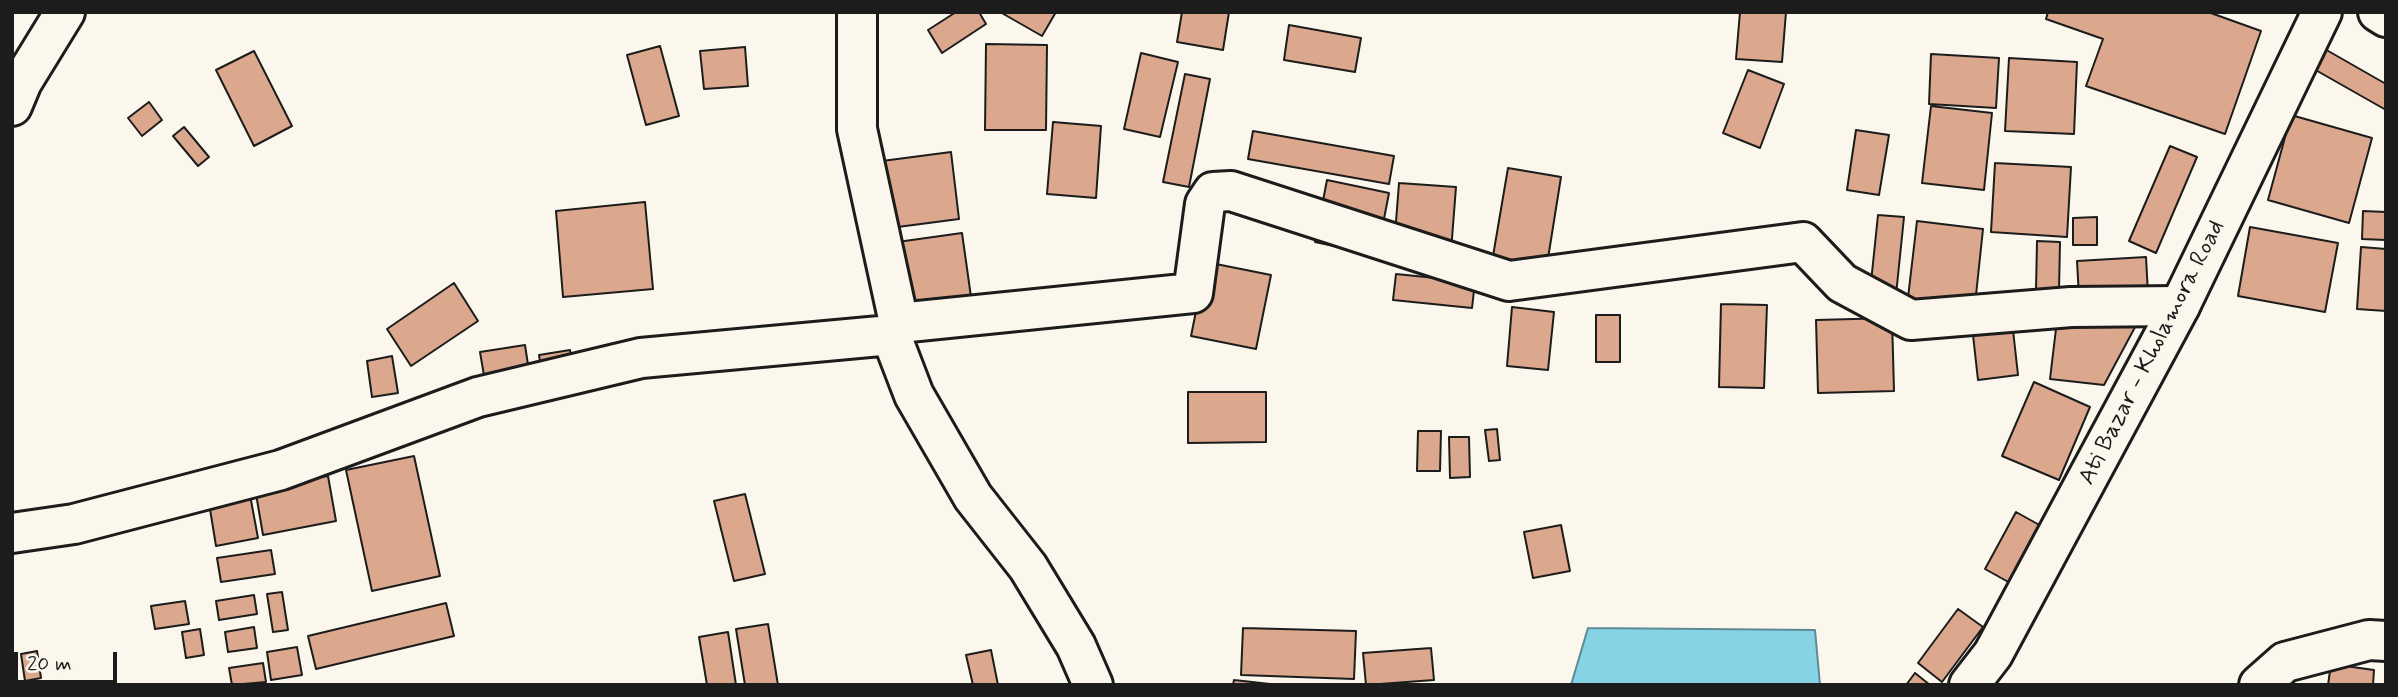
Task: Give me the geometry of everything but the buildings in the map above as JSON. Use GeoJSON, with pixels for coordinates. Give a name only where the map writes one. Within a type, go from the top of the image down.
{"type":"FeatureCollection","features":[{"type":"Feature","properties":{"kind":"street"},"geometry":{"type":"LineString","coordinates":[[12,106],[22,82],[65,12]]}},
{"type":"Feature","properties":{"kind":"street"},"geometry":{"type":"LineString","coordinates":[[857,12],[857,129],[895,329],[914,395],[973,497],[1028,567],[1076,646],[1093,685]]}},
{"type":"Feature","properties":{"kind":"street","name":"Ati Bazar - Kholamora Road"},"geometry":{"type":"LineString","coordinates":[[1969,685],[1993,654],[2180,306],[2322,12]]}},
{"type":"Feature","properties":{"kind":"street"},"geometry":{"type":"LineString","coordinates":[[2378,12],[2386,17]]}},
{"type":"Feature","properties":{"kind":"street"},"geometry":{"type":"LineString","coordinates":[[12,533],[74,524],[281,470],[478,397],[641,358],[1193,293],[1205,204],[1213,192],[1231,191],[1509,281],[1803,242],[1842,283],[1911,320],[2071,307],[2180,306]]}},
{"type":"Feature","properties":{"kind":"street"},"geometry":{"type":"LineString","coordinates":[[2259,685],[2285,662],[2369,640],[2386,641]]}},
{"type":"Feature","properties":{"kind":"water"},"geometry":{"type":"Polygon","coordinates":[[[1588,628],[1815,630],[1820,685],[1571,685],[1588,628]]]}}]}
